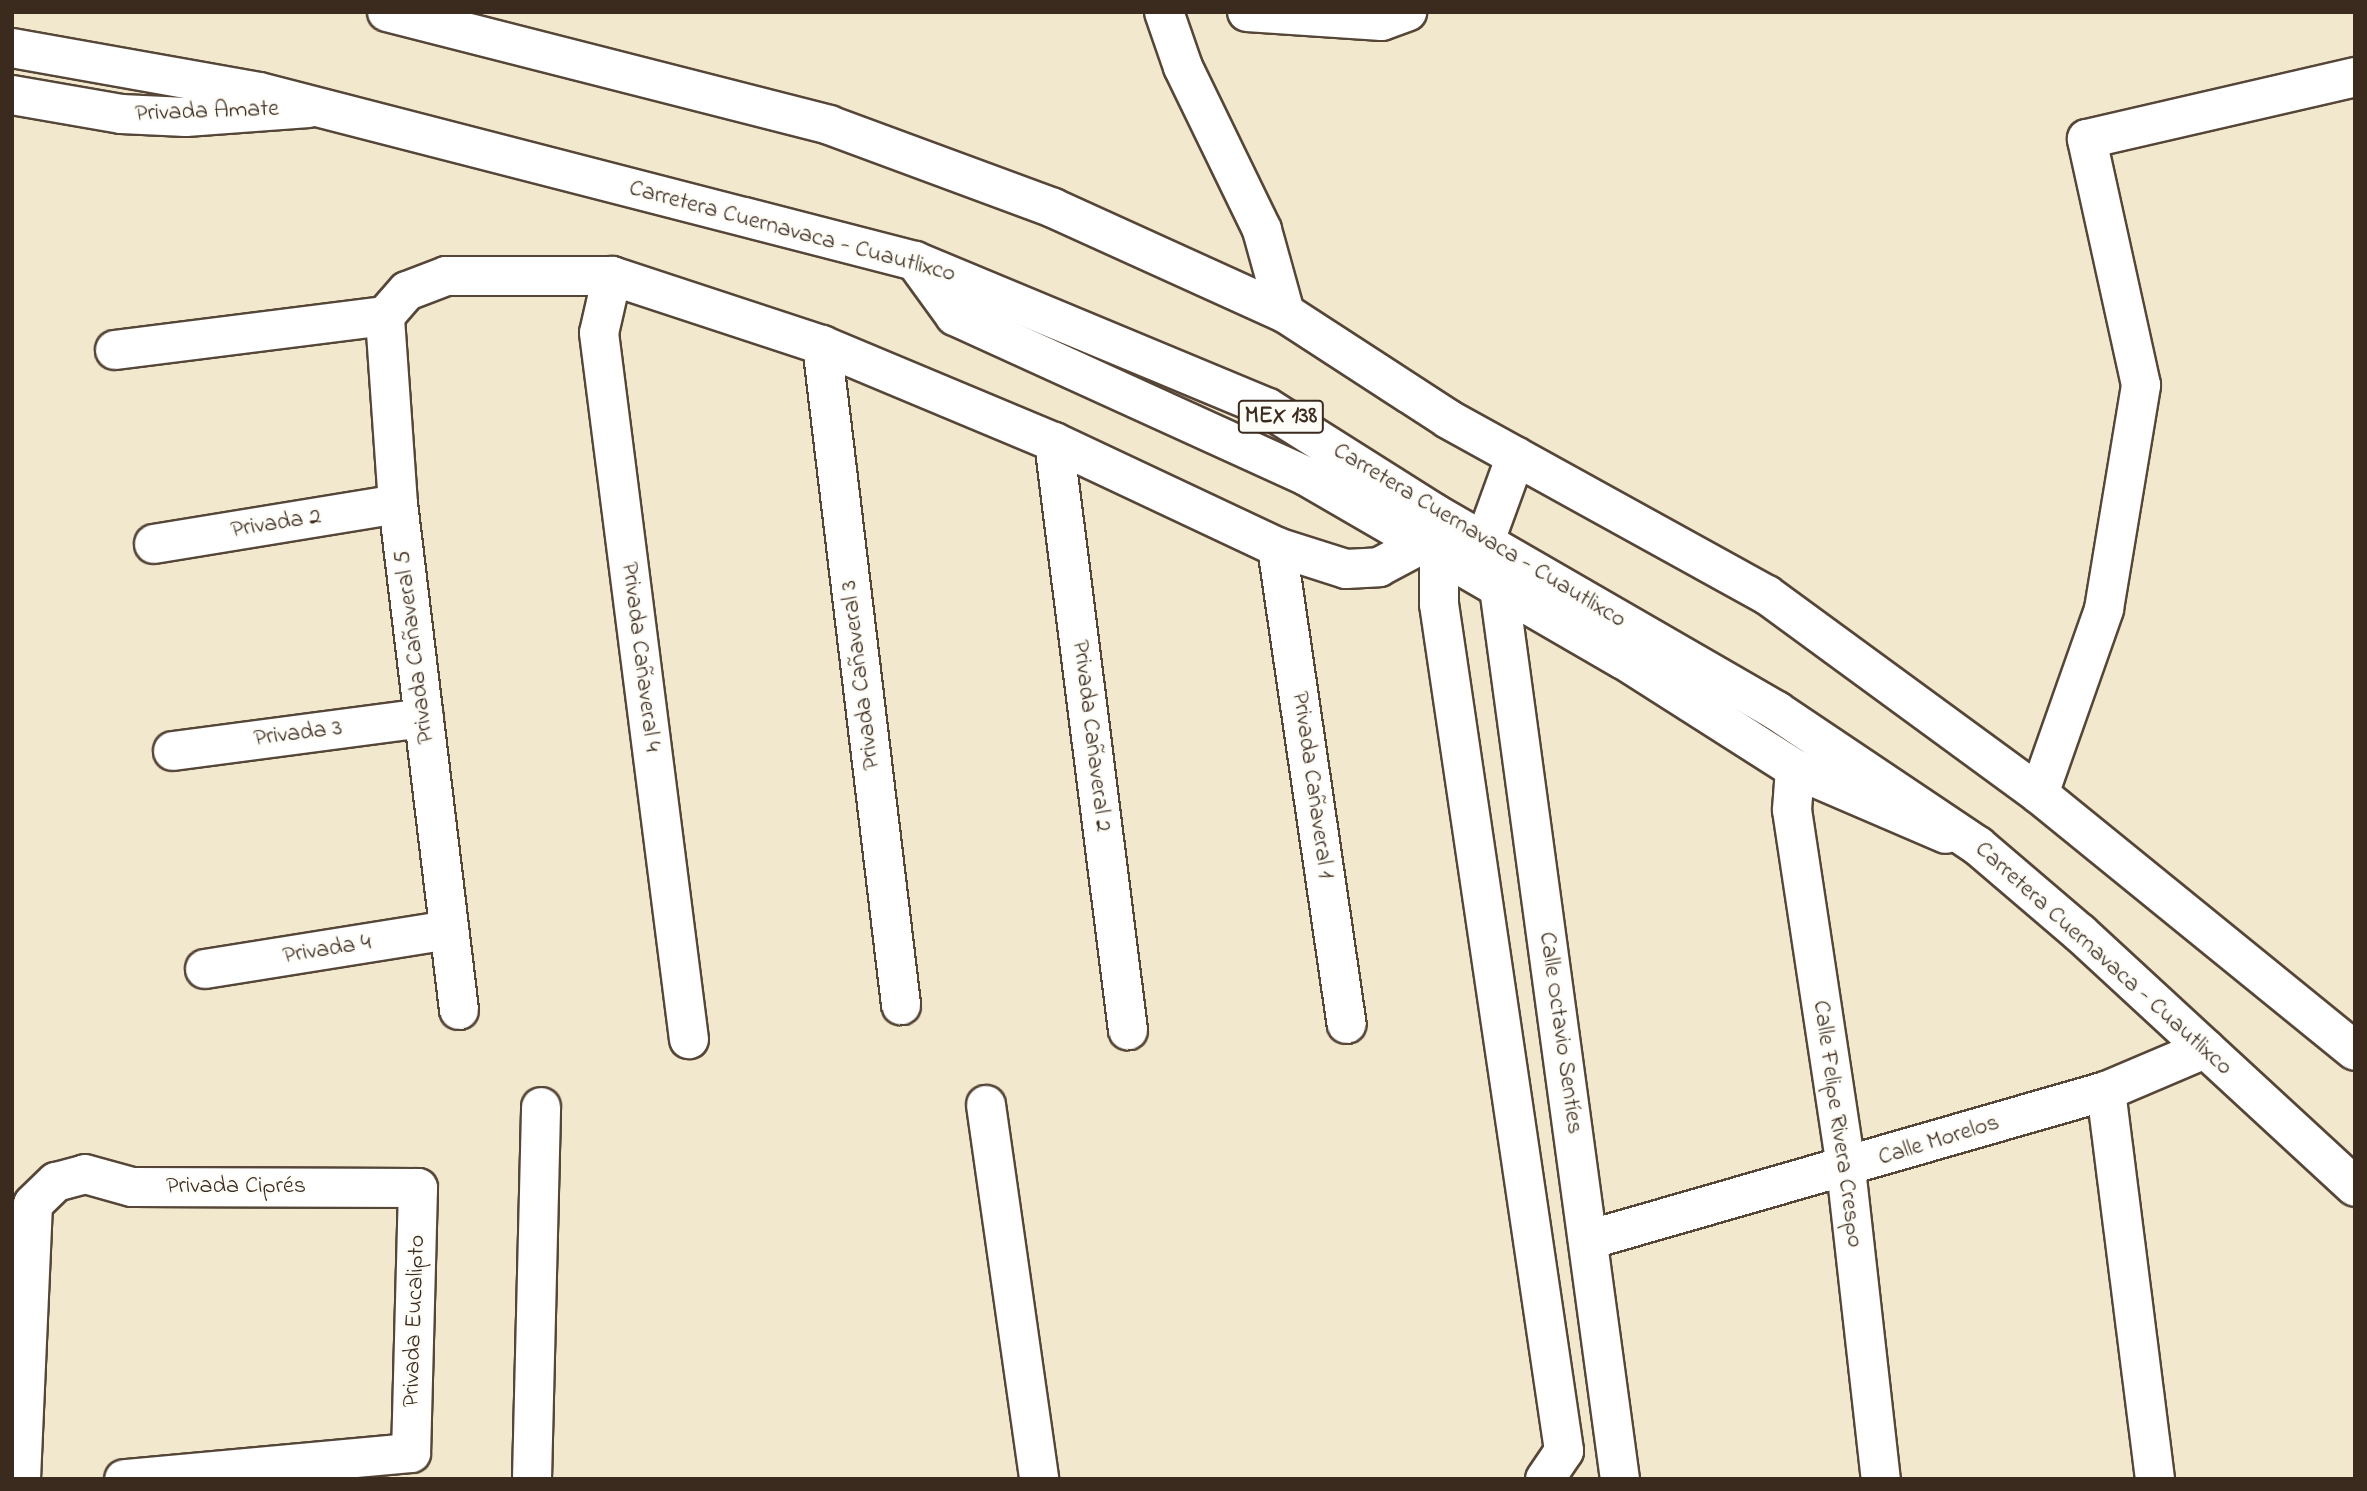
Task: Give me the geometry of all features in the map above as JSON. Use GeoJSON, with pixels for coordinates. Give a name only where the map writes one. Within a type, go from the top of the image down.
{"type":"FeatureCollection","features":[{"type":"Feature","properties":{"kind":"street"},"geometry":{"type":"LineString","coordinates":[[387,12],[829,125],[1053,208],[1285,313],[1448,419],[1767,595],[2039,794],[2355,1051]]}},
{"type":"Feature","properties":{"kind":"street"},"geometry":{"type":"LineString","coordinates":[[1164,12],[1183,66],[1262,230],[1285,313]]}},
{"type":"Feature","properties":{"kind":"street"},"geometry":{"type":"LineString","coordinates":[[1247,12],[1382,21],[1407,12]]}},
{"type":"Feature","properties":{"kind":"street","name":"Carretera Cuernavaca - Cuautlixco"},"geometry":{"type":"LineString","coordinates":[[12,48],[177,75],[320,108],[915,261],[1268,408],[1485,541],[1777,711],[1978,846],[2355,1187]]}},
{"type":"Feature","properties":{"kind":"street"},"geometry":{"type":"LineString","coordinates":[[2039,794],[2104,609],[2141,385],[2087,139],[2355,77]]}},
{"type":"Feature","properties":{"kind":"street","name":"Privada Amate"},"geometry":{"type":"LineString","coordinates":[[12,95],[121,114],[186,117],[320,108]]}},
{"type":"Feature","properties":{"kind":"street"},"geometry":{"type":"LineString","coordinates":[[915,261],[955,316],[1306,476],[1625,660],[1796,769],[1879,808],[1978,846]]}},
{"type":"Feature","properties":{"kind":"street"},"geometry":{"type":"LineString","coordinates":[[115,350],[396,303],[446,276],[612,276],[822,345],[1054,443],[1277,547],[1346,569],[1379,567],[1431,548]]}},
{"type":"Feature","properties":{"kind":"street","name":"Privada Cañaveral 4"},"geometry":{"type":"LineString","coordinates":[[612,276],[599,333],[689,1039]]}},
{"type":"Feature","properties":{"kind":"street","name":"Privada Cañaveral 5"},"geometry":{"type":"LineString","coordinates":[[396,303],[398,504],[459,1010]]}},
{"type":"Feature","properties":{"kind":"street","name":"Privada Cañaveral 3"},"geometry":{"type":"LineString","coordinates":[[822,345],[901,1005]]}},
{"type":"Feature","properties":{"kind":"street","name":"Privada Cañaveral 2"},"geometry":{"type":"LineString","coordinates":[[1054,443],[1128,1030]]}},
{"type":"Feature","properties":{"kind":"street"},"geometry":{"type":"LineString","coordinates":[[1485,541],[1516,456]]}},
{"type":"Feature","properties":{"kind":"street","name":"Privada 2"},"geometry":{"type":"LineString","coordinates":[[154,544],[398,504]]}},
{"type":"Feature","properties":{"kind":"street","name":"Privada Cañaveral 1"},"geometry":{"type":"LineString","coordinates":[[1277,547],[1347,1024]]}},
{"type":"Feature","properties":{"kind":"street"},"geometry":{"type":"LineString","coordinates":[[1431,548],[1563,1451],[1545,1479]]}},
{"type":"Feature","properties":{"kind":"street","name":"Calle Octavio Sentíes"},"geometry":{"type":"LineString","coordinates":[[1499,588],[1620,1479]]}},
{"type":"Feature","properties":{"kind":"street","name":"Privada 3"},"geometry":{"type":"LineString","coordinates":[[173,751],[424,718]]}},
{"type":"Feature","properties":{"kind":"street","name":"Calle Felipe Rivera Crespo"},"geometry":{"type":"LineString","coordinates":[[1796,769],[1792,810],[1846,1169],[1881,1479]]}},
{"type":"Feature","properties":{"kind":"street","name":"Privada 4"},"geometry":{"type":"LineString","coordinates":[[205,969],[449,930]]}},
{"type":"Feature","properties":{"kind":"street"},"geometry":{"type":"LineString","coordinates":[[1502,1029],[1559,1023]]}},
{"type":"Feature","properties":{"kind":"street","name":"Calle Morelos"},"geometry":{"type":"LineString","coordinates":[[1588,1240],[1846,1169],[2106,1091],[2205,1049]]}},
{"type":"Feature","properties":{"kind":"street"},"geometry":{"type":"LineString","coordinates":[[2106,1091],[2155,1479]]}},
{"type":"Feature","properties":{"kind":"street"},"geometry":{"type":"LineString","coordinates":[[986,1105],[1040,1479]]}},
{"type":"Feature","properties":{"kind":"street"},"geometry":{"type":"LineString","coordinates":[[532,1479],[541,1107]]}},
{"type":"Feature","properties":{"kind":"street","name":"Privada Ciprés"},"geometry":{"type":"LineString","coordinates":[[21,1479],[33,1204],[56,1182],[85,1174],[132,1187],[418,1188]]}},
{"type":"Feature","properties":{"kind":"street","name":"Privada Eucalipto"},"geometry":{"type":"LineString","coordinates":[[124,1479],[411,1453],[418,1188]]}}]}
